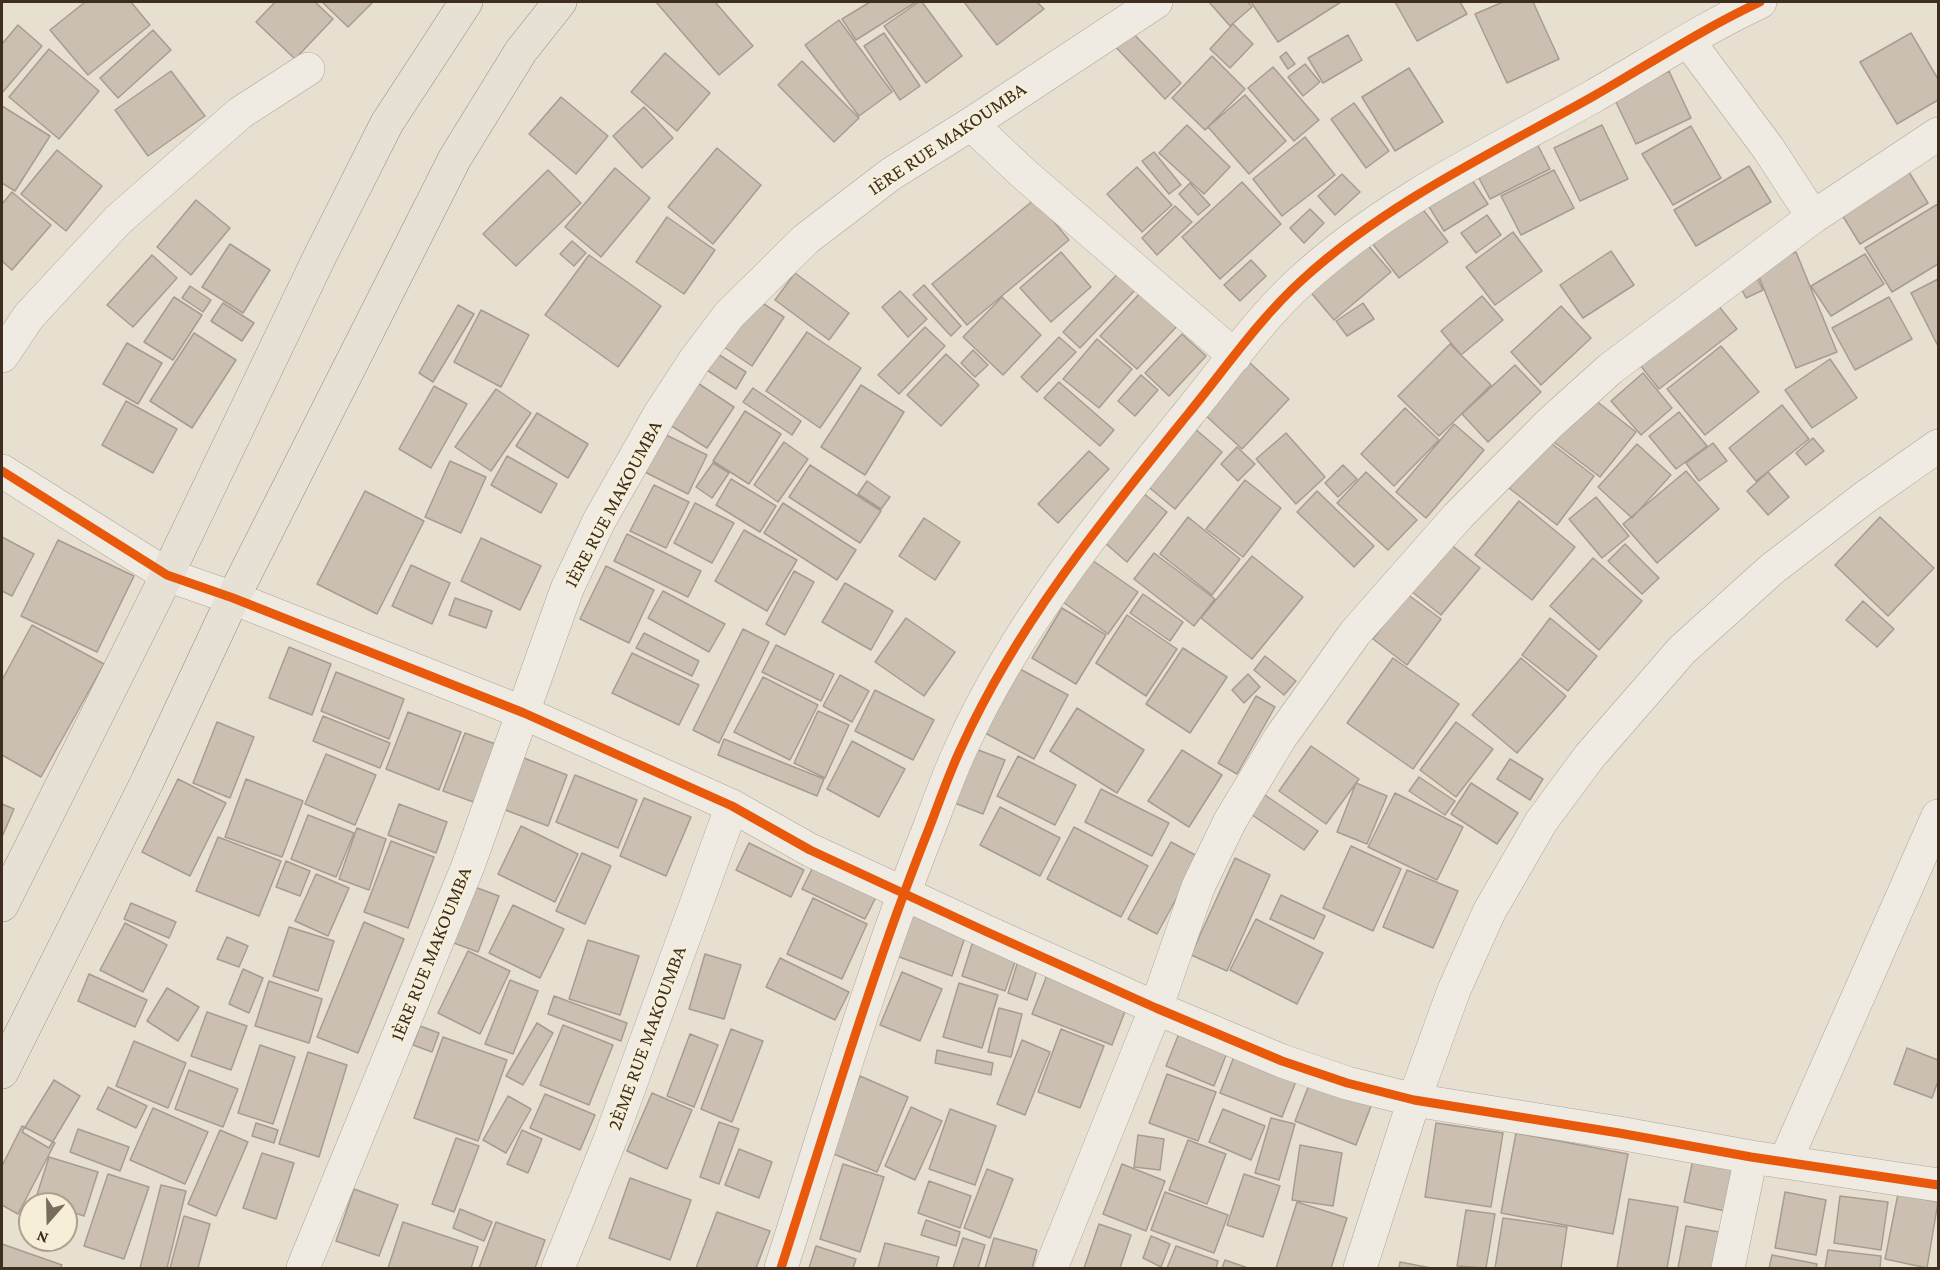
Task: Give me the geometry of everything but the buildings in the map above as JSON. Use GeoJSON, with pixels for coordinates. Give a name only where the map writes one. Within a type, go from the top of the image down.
{"type":"FeatureCollection","features":[{"type":"Feature","properties":{"kind":"main road"},"geometry":{"type":"LineString","coordinates":[[2,905],[167,575],[311,275],[387,123],[466,2]]}},
{"type":"Feature","properties":{"kind":"main road"},"geometry":{"type":"LineString","coordinates":[[2,1072],[148,780],[233,598],[454,158],[520,51],[560,2]]}},
{"type":"Feature","properties":{"kind":"street","name":"1ÈRE RUE MAKOUMBA"},"geometry":{"type":"LineString","coordinates":[[303,1269],[468,866],[567,589],[599,521],[661,412],[695,360],[723,324],[760,283],[806,239],[891,174],[1156,2]]}},
{"type":"Feature","properties":{"kind":"street"},"geometry":{"type":"LineString","coordinates":[[781,1269],[903,893],[960,749],[991,686],[1047,597],[1095,529],[1253,331],[1300,281],[1364,230],[1476,160],[1689,42],[1749,4]]}},
{"type":"Feature","properties":{"kind":"street"},"geometry":{"type":"LineString","coordinates":[[1689,42],[1768,148],[1813,217]]}},
{"type":"Feature","properties":{"kind":"street"},"geometry":{"type":"LineString","coordinates":[[2,356],[28,316],[118,220],[240,113],[308,69]]}},
{"type":"Feature","properties":{"kind":"street"},"geometry":{"type":"LineString","coordinates":[[971,124],[1023,173],[1235,356]]}},
{"type":"Feature","properties":{"kind":"street"},"geometry":{"type":"LineString","coordinates":[[1051,1269],[1156,1008],[1198,887],[1230,820],[1280,738],[1355,633],[1458,516],[1549,424],[1610,369],[1813,217],[1938,134]]}},
{"type":"Feature","properties":{"kind":"street"},"geometry":{"type":"LineString","coordinates":[[1360,1269],[1414,1100],[1454,990],[1489,912],[1541,822],[1590,757],[1682,650],[1772,569],[1864,498],[1938,447]]}},
{"type":"Feature","properties":{"kind":"street"},"geometry":{"type":"LineString","coordinates":[[2,471],[167,575],[233,598],[524,713],[732,806],[810,850],[903,893],[1156,1008],[1282,1061],[1347,1083],[1414,1100],[1751,1157],[1938,1185]]}},
{"type":"Feature","properties":{"kind":"street","name":"2ÈME RUE MAKOUMBA"},"geometry":{"type":"LineString","coordinates":[[558,1269],[610,1140],[732,806]]}},
{"type":"Feature","properties":{"kind":"street"},"geometry":{"type":"LineString","coordinates":[[1785,1161],[1938,816]]}},
{"type":"Feature","properties":{"kind":"street"},"geometry":{"type":"LineString","coordinates":[[1728,1269],[1751,1157]]}},
{"type":"Feature","properties":{"kind":"cycle path"},"geometry":{"type":"LineString","coordinates":[[781,1268],[888,939],[948,777],[984,701],[1009,657],[1036,614],[1094,532],[1271,311],[1335,252],[1442,180],[1592,97],[1696,35],[1760,2]]}},
{"type":"Feature","properties":{"kind":"cycle path"},"geometry":{"type":"LineString","coordinates":[[2,471],[167,575],[233,598],[524,713],[732,806],[810,850],[987,932],[1156,1008],[1282,1061],[1347,1083],[1414,1100],[1751,1157],[1938,1185]]}}]}
